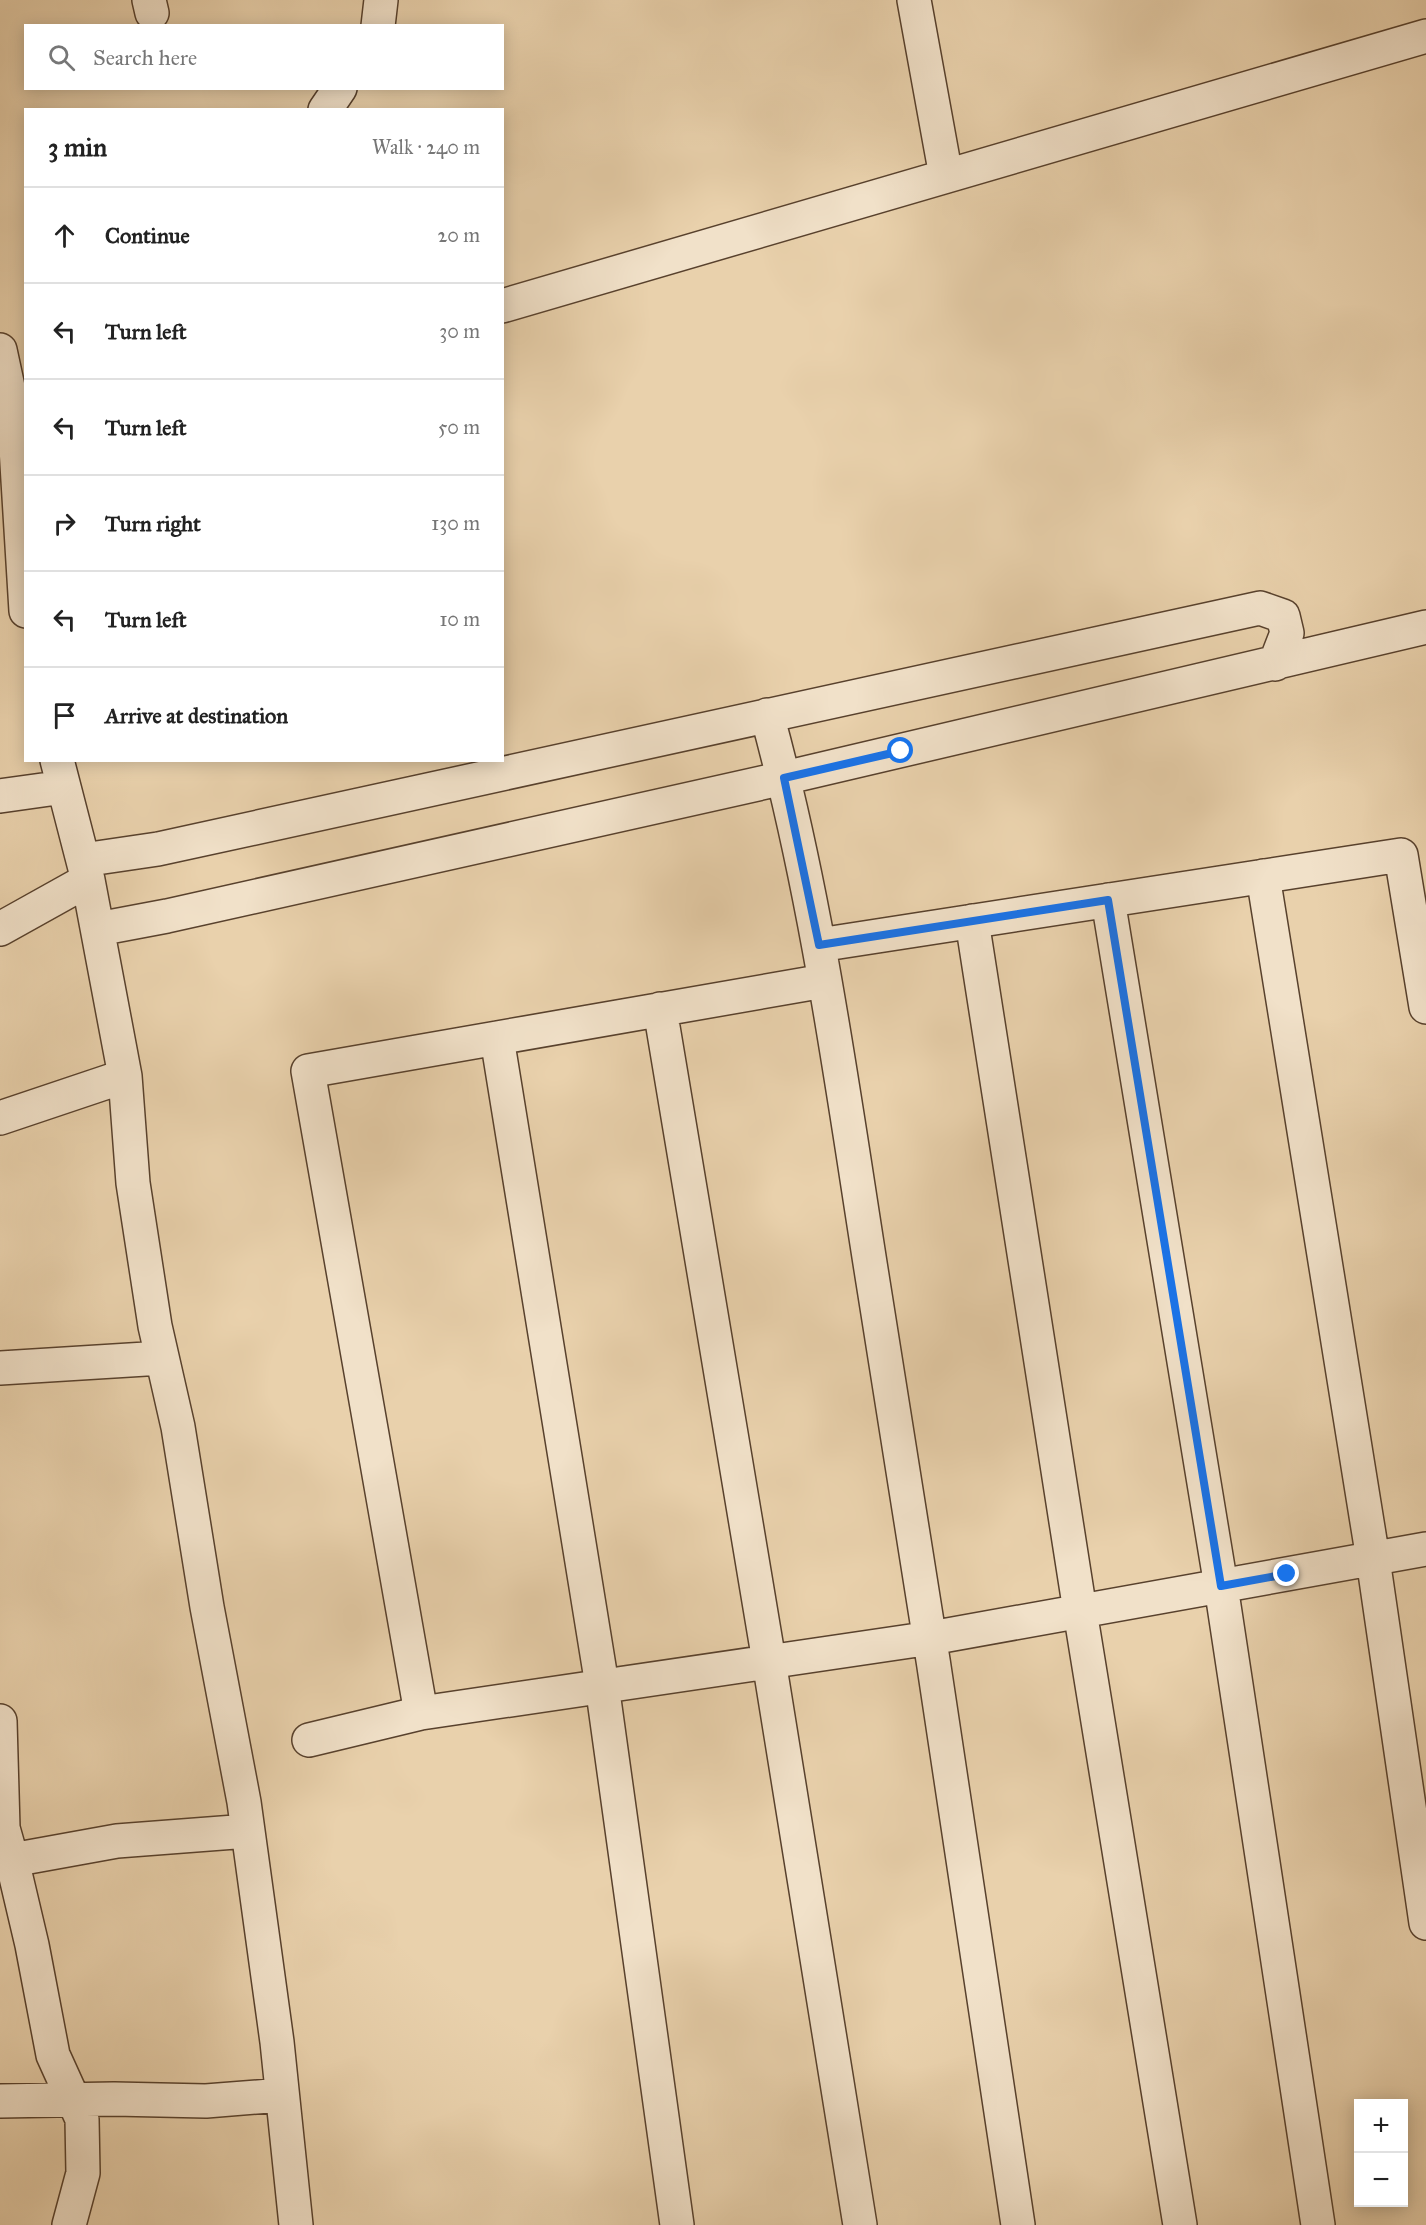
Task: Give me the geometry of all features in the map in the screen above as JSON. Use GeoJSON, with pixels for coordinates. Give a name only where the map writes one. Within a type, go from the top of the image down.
{"type":"FeatureCollection","features":[{"type":"Feature","properties":{"kind":"street"},"geometry":{"type":"LineString","coordinates":[[378,24],[381,0]]}},
{"type":"Feature","properties":{"kind":"street"},"geometry":{"type":"LineString","coordinates":[[914,0],[946,176]]}},
{"type":"Feature","properties":{"kind":"street"},"geometry":{"type":"LineString","coordinates":[[504,305],[1426,36]]}},
{"type":"Feature","properties":{"kind":"street"},"geometry":{"type":"LineString","coordinates":[[326,108],[339,90]]}},
{"type":"Feature","properties":{"kind":"street"},"geometry":{"type":"LineString","coordinates":[[1,355],[20,411],[24,544]]}},
{"type":"Feature","properties":{"kind":"street"},"geometry":{"type":"LineString","coordinates":[[0,929],[86,870],[158,849],[1260,608],[1282,616],[1287,633],[1275,664]]}},
{"type":"Feature","properties":{"kind":"street"},"geometry":{"type":"LineString","coordinates":[[98,929],[190,911],[784,778],[1426,627]]}},
{"type":"Feature","properties":{"kind":"street"},"geometry":{"type":"LineString","coordinates":[[767,715],[784,778],[825,981],[931,1638],[1018,2225]]}},
{"type":"Feature","properties":{"kind":"street"},"geometry":{"type":"LineString","coordinates":[[0,796],[60,774],[86,870],[125,1076],[133,1183],[154,1326],[178,1427],[207,1607],[248,1831],[282,2095],[296,2225]]}},
{"type":"Feature","properties":{"kind":"street"},"geometry":{"type":"LineString","coordinates":[[819,945],[1401,855],[1426,1007]]}},
{"type":"Feature","properties":{"kind":"street"},"geometry":{"type":"LineString","coordinates":[[1263,876],[1373,1559],[1426,1923]]}},
{"type":"Feature","properties":{"kind":"street"},"geometry":{"type":"LineString","coordinates":[[1108,900],[1221,1586],[1318,2225]]}},
{"type":"Feature","properties":{"kind":"street"},"geometry":{"type":"LineString","coordinates":[[972,921],[1080,1611],[1180,2225]]}},
{"type":"Feature","properties":{"kind":"street"},"geometry":{"type":"LineString","coordinates":[[421,1713],[308,1071],[825,981]]}},
{"type":"Feature","properties":{"kind":"street"},"geometry":{"type":"LineString","coordinates":[[660,1009],[770,1661],[860,2225]]}},
{"type":"Feature","properties":{"kind":"street"},"geometry":{"type":"LineString","coordinates":[[497,1038],[602,1685],[677,2225]]}},
{"type":"Feature","properties":{"kind":"street"},"geometry":{"type":"LineString","coordinates":[[0,1118],[125,1076]]}},
{"type":"Feature","properties":{"kind":"street"},"geometry":{"type":"LineString","coordinates":[[0,1368],[162,1358]]}},
{"type":"Feature","properties":{"kind":"street"},"geometry":{"type":"LineString","coordinates":[[309,1740],[421,1713],[931,1638],[1426,1549]]}},
{"type":"Feature","properties":{"kind":"street"},"geometry":{"type":"LineString","coordinates":[[0,1721],[6,1861],[32,1945],[53,2055],[82,2119],[82,2173],[69,2225]]}},
{"type":"Feature","properties":{"kind":"street"},"geometry":{"type":"LineString","coordinates":[[6,1861],[117,1841],[248,1831]]}},
{"type":"Feature","properties":{"kind":"street"},"geometry":{"type":"LineString","coordinates":[[0,2101],[206,2101],[282,2095]]}},
{"type":"Feature","properties":{"kind":"route"},"geometry":{"type":"LineString","coordinates":[[901,751],[784,778],[819,945],[1108,900],[1221,1586],[1287,1574]]}}]}
